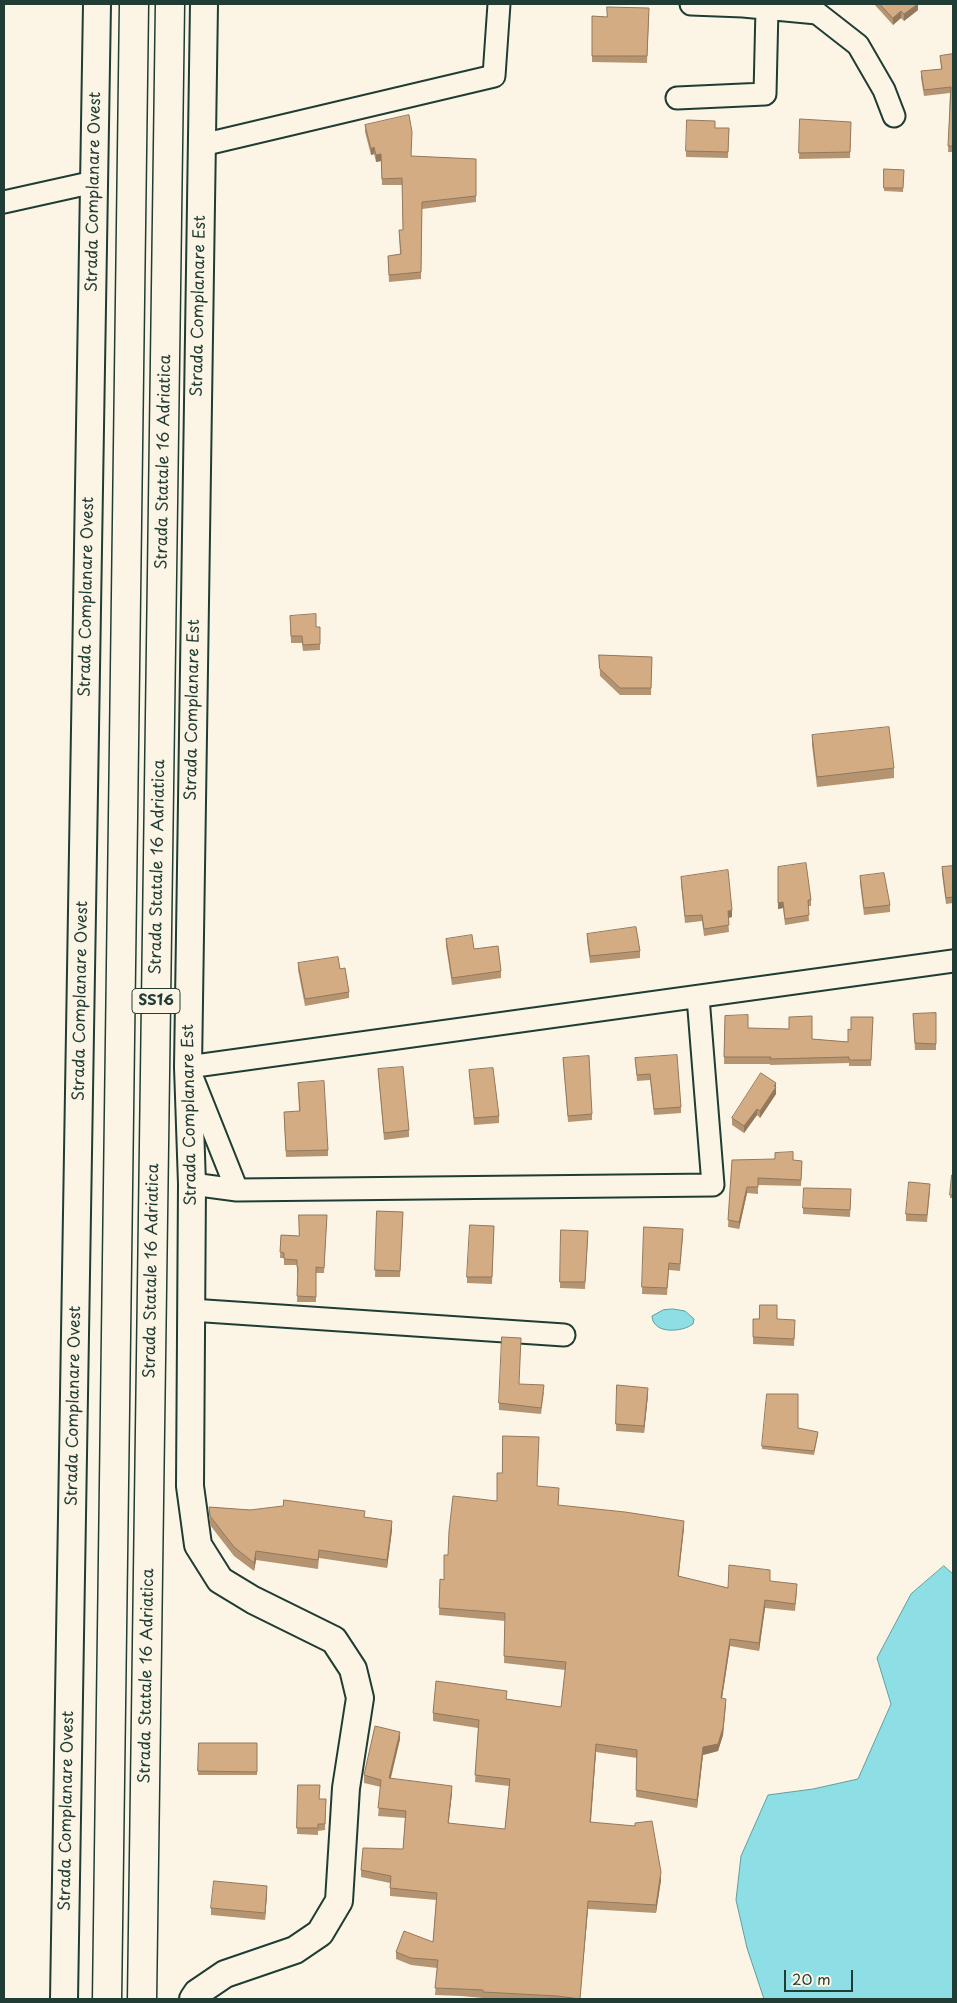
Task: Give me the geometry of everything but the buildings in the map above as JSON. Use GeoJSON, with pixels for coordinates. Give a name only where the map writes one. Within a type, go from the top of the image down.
{"type":"FeatureCollection","features":[{"type":"Feature","properties":{"kind":"highway","name":"SS16"},"geometry":{"type":"LineString","coordinates":[[107,1999],[134,4]]}},
{"type":"Feature","properties":{"kind":"highway","name":"Strada Statale 16 Adriatica"},"geometry":{"type":"LineString","coordinates":[[142,1999],[170,4]]}},
{"type":"Feature","properties":{"kind":"street","name":"Strada Complanare Ovest"},"geometry":{"type":"LineString","coordinates":[[64,1999],[97,4]]}},
{"type":"Feature","properties":{"kind":"street","name":"Strada Complanare Est"},"geometry":{"type":"LineString","coordinates":[[193,1999],[197,1993],[225,1974],[294,1950],[320,1933],[339,1901],[346,1788],[360,1698],[353,1669],[334,1640],[253,1600],[220,1580],[198,1545],[190,1486],[192,1184],[188,1066],[204,4]]}},
{"type":"Feature","properties":{"kind":"street"},"geometry":{"type":"LineString","coordinates":[[202,145],[494,76],[499,4]]}},
{"type":"Feature","properties":{"kind":"street"},"geometry":{"type":"LineString","coordinates":[[691,4],[817,13],[858,45],[884,90],[894,116]]}},
{"type":"Feature","properties":{"kind":"street"},"geometry":{"type":"LineString","coordinates":[[677,98],[765,94],[767,8]]}},
{"type":"Feature","properties":{"kind":"street"},"geometry":{"type":"LineString","coordinates":[[4,202],[94,182]]}},
{"type":"Feature","properties":{"kind":"street"},"geometry":{"type":"LineString","coordinates":[[237,1190],[188,1066],[953,961]]}},
{"type":"Feature","properties":{"kind":"street"},"geometry":{"type":"LineString","coordinates":[[192,1184],[237,1190],[713,1185],[698,997]]}},
{"type":"Feature","properties":{"kind":"street"},"geometry":{"type":"LineString","coordinates":[[191,1310],[564,1335]]}},
{"type":"Feature","properties":{"kind":"water"},"geometry":{"type":"Polygon","coordinates":[[[663,1310],[685,1311],[694,1319],[693,1324],[676,1330],[663,1329],[657,1326],[652,1316],[663,1310]]]}},
{"type":"Feature","properties":{"kind":"water"},"geometry":{"type":"Polygon","coordinates":[[[944,1566],[953,1574],[953,1999],[764,1999],[747,1948],[736,1900],[741,1856],[768,1795],[813,1789],[858,1779],[891,1704],[877,1658],[911,1594],[944,1566]]]}}]}
